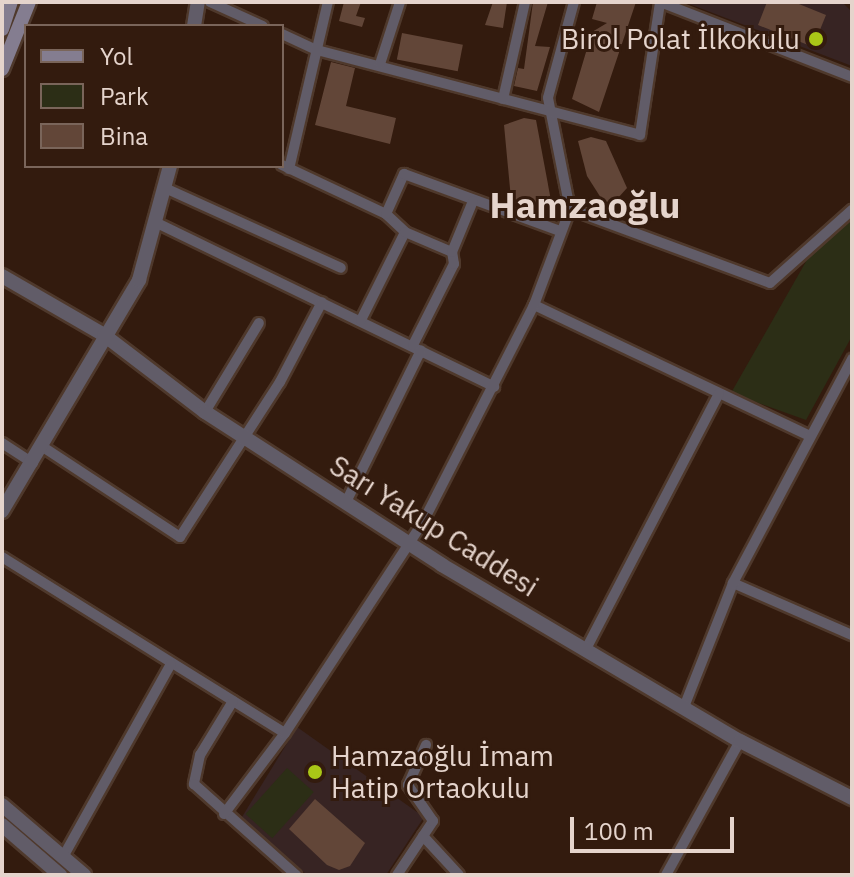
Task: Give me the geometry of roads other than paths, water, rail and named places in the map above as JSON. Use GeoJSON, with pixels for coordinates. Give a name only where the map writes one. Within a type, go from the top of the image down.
{"type":"FeatureCollection","features":[{"type":"Feature","properties":{"kind":"main road"},"geometry":{"type":"LineString","coordinates":[[2,29],[11,2]]}},
{"type":"Feature","properties":{"kind":"main road"},"geometry":{"type":"LineString","coordinates":[[2,69],[29,2]]}},
{"type":"Feature","properties":{"kind":"street"},"geometry":{"type":"LineString","coordinates":[[194,24],[198,2]]}},
{"type":"Feature","properties":{"kind":"street"},"geometry":{"type":"LineString","coordinates":[[210,2],[259,24]]}},
{"type":"Feature","properties":{"kind":"street"},"geometry":{"type":"LineString","coordinates":[[328,2],[285,167],[386,214],[405,232],[452,252]]}},
{"type":"Feature","properties":{"kind":"street"},"geometry":{"type":"LineString","coordinates":[[380,64],[400,2]]}},
{"type":"Feature","properties":{"kind":"street"},"geometry":{"type":"LineString","coordinates":[[503,99],[525,2]]}},
{"type":"Feature","properties":{"kind":"street"},"geometry":{"type":"LineString","coordinates":[[224,814],[285,733],[409,543],[494,387],[534,305],[570,209],[555,115],[548,98],[574,2]]}},
{"type":"Feature","properties":{"kind":"street"},"geometry":{"type":"LineString","coordinates":[[284,35],[317,50],[380,64],[555,115],[640,135],[660,2],[852,77]]}},
{"type":"Feature","properties":{"kind":"street"},"geometry":{"type":"LineString","coordinates":[[3,508],[43,447],[104,335],[139,280],[170,168]]}},
{"type":"Feature","properties":{"kind":"street"},"geometry":{"type":"LineString","coordinates":[[386,214],[404,174],[560,231]]}},
{"type":"Feature","properties":{"kind":"street"},"geometry":{"type":"LineString","coordinates":[[165,188],[341,268]]}},
{"type":"Feature","properties":{"kind":"street"},"geometry":{"type":"LineString","coordinates":[[346,502],[454,264],[452,252],[473,201]]}},
{"type":"Feature","properties":{"kind":"street"},"geometry":{"type":"LineString","coordinates":[[570,209],[770,283],[852,210]]}},
{"type":"Feature","properties":{"kind":"street"},"geometry":{"type":"LineString","coordinates":[[157,223],[494,387]]}},
{"type":"Feature","properties":{"kind":"street"},"geometry":{"type":"LineString","coordinates":[[361,320],[405,232]]}},
{"type":"Feature","properties":{"kind":"street","name":"Sarı Yakup Caddesi"},"geometry":{"type":"LineString","coordinates":[[2,276],[104,335],[205,412],[409,543],[740,741],[852,798]]}},
{"type":"Feature","properties":{"kind":"street"},"geometry":{"type":"LineString","coordinates":[[43,447],[180,537],[280,382],[322,302]]}},
{"type":"Feature","properties":{"kind":"street"},"geometry":{"type":"LineString","coordinates":[[534,305],[808,435]]}},
{"type":"Feature","properties":{"kind":"street"},"geometry":{"type":"LineString","coordinates":[[205,412],[259,323]]}},
{"type":"Feature","properties":{"kind":"street"},"geometry":{"type":"LineString","coordinates":[[684,707],[733,583],[808,435],[852,359]]}},
{"type":"Feature","properties":{"kind":"street"},"geometry":{"type":"LineString","coordinates":[[586,649],[719,394]]}},
{"type":"Feature","properties":{"kind":"street"},"geometry":{"type":"LineString","coordinates":[[2,443],[33,463]]}},
{"type":"Feature","properties":{"kind":"street"},"geometry":{"type":"LineString","coordinates":[[2,557],[285,733]]}},
{"type":"Feature","properties":{"kind":"street"},"geometry":{"type":"LineString","coordinates":[[733,583],[852,635]]}},
{"type":"Feature","properties":{"kind":"street"},"geometry":{"type":"LineString","coordinates":[[63,857],[171,664]]}},
{"type":"Feature","properties":{"kind":"street"},"geometry":{"type":"LineString","coordinates":[[233,701],[193,777],[224,814],[295,875]]}},
{"type":"Feature","properties":{"kind":"street"},"geometry":{"type":"LineString","coordinates":[[666,875],[740,741]]}},
{"type":"Feature","properties":{"kind":"street"},"geometry":{"type":"LineString","coordinates":[[397,875],[433,821],[408,785],[426,745]]}},
{"type":"Feature","properties":{"kind":"street"},"geometry":{"type":"LineString","coordinates":[[2,805],[84,875]]}},
{"type":"Feature","properties":{"kind":"street"},"geometry":{"type":"LineString","coordinates":[[2,825],[60,875]]}},
{"type":"Feature","properties":{"kind":"street"},"geometry":{"type":"LineString","coordinates":[[423,836],[443,864],[459,875]]}},
{"type":"Feature","properties":{"kind":"street"},"geometry":{"type":"LineString","coordinates":[[435,875],[443,864]]}},
{"type":"Feature","properties":{"kind":"place","name":"Birol Polat İlkokulu"},"geometry":{"type":"Point","coordinates":[816,39]}},
{"type":"Feature","properties":{"kind":"place","name":"Hamzaoğlu İmam Hatip Ortaokulu"},"geometry":{"type":"Point","coordinates":[315,772]}},
{"type":"Feature","properties":{"kind":"district","name":"Hamzaoğlu"},"geometry":{"type":"Point","coordinates":[585,205]}}]}
